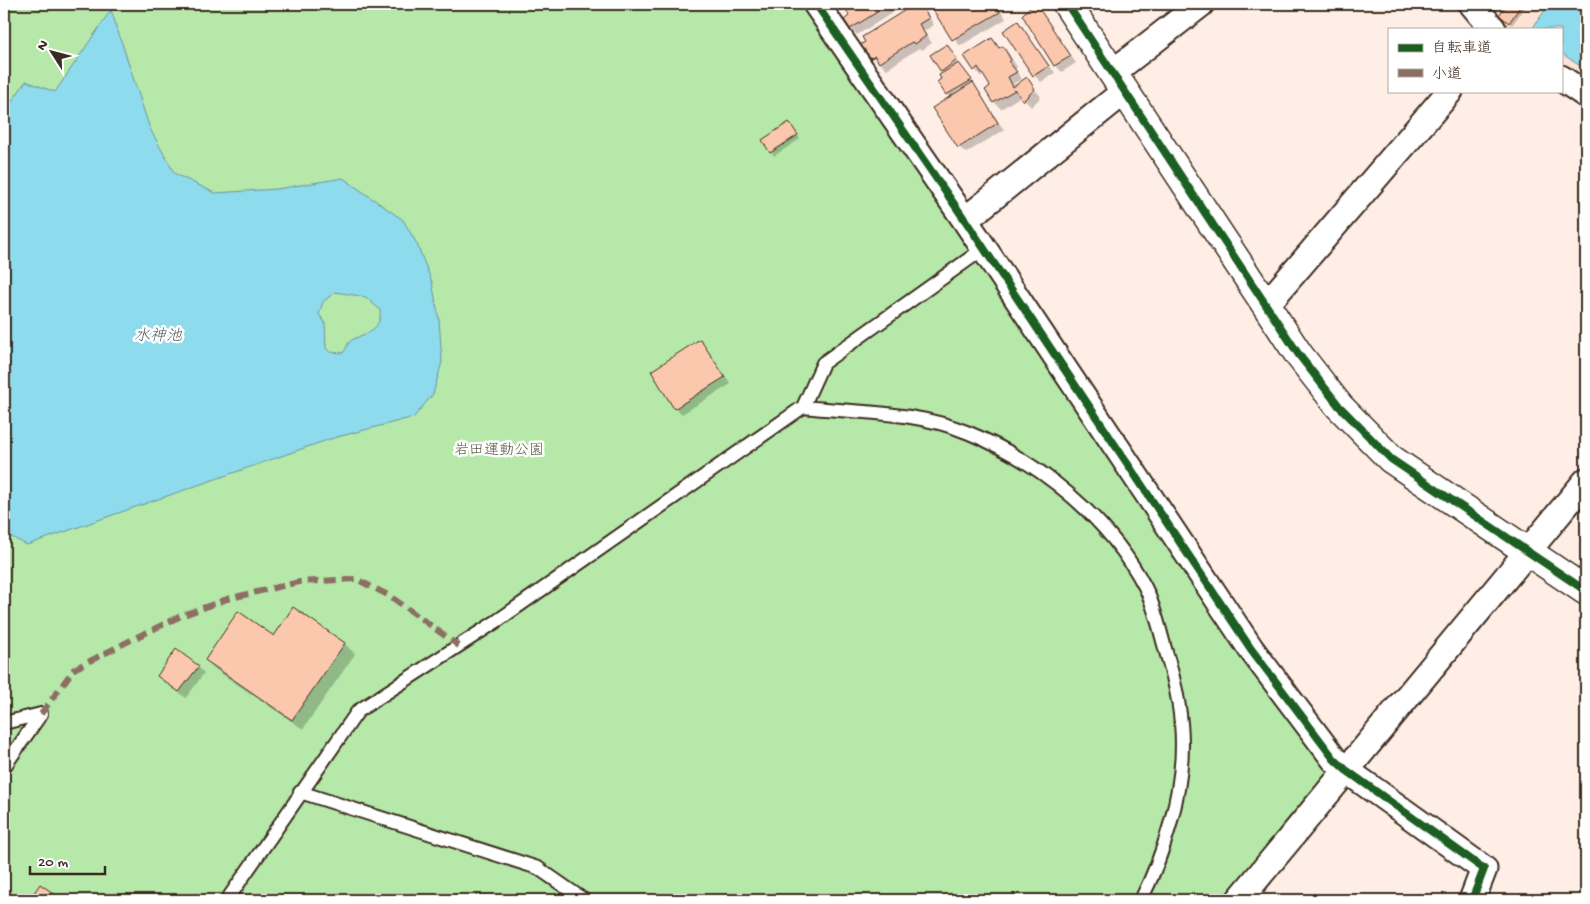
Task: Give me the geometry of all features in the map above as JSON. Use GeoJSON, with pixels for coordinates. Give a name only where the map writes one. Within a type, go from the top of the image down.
{"type":"FeatureCollection","features":[{"type":"Feature","properties":{"kind":"street"},"geometry":{"type":"LineString","coordinates":[[816,4],[983,248],[1251,649],[1334,759],[1346,770],[1484,869],[1472,900]]}},
{"type":"Feature","properties":{"kind":"street"},"geometry":{"type":"LineString","coordinates":[[1067,4],[1299,355],[1328,392],[1391,459],[1586,591]]}},
{"type":"Feature","properties":{"kind":"street"},"geometry":{"type":"LineString","coordinates":[[964,220],[1118,82],[1201,4]]}},
{"type":"Feature","properties":{"kind":"street"},"geometry":{"type":"LineString","coordinates":[[1472,4],[1492,28]]}},
{"type":"Feature","properties":{"kind":"street"},"geometry":{"type":"LineString","coordinates":[[1562,79],[1586,96]]}},
{"type":"Feature","properties":{"kind":"street"},"geometry":{"type":"LineString","coordinates":[[1266,304],[1449,92]]}},
{"type":"Feature","properties":{"kind":"street"},"geometry":{"type":"LineString","coordinates":[[1239,900],[1586,481]]}},
{"type":"Feature","properties":{"kind":"lane"},"geometry":{"type":"LineString","coordinates":[[227,900],[300,792],[358,711],[497,621],[803,407],[823,363],[983,248]]}},
{"type":"Feature","properties":{"kind":"lane"},"geometry":{"type":"LineString","coordinates":[[803,407],[868,414],[900,414],[945,424],[984,440],[1039,471],[1072,497],[1093,517],[1130,563],[1145,588],[1157,621],[1170,664],[1182,722],[1181,770],[1173,808],[1163,847],[1142,900]]}},
{"type":"Feature","properties":{"kind":"lane"},"geometry":{"type":"LineString","coordinates":[[4,722],[41,714],[4,767]]}},
{"type":"Feature","properties":{"kind":"lane"},"geometry":{"type":"LineString","coordinates":[[300,792],[538,868],[584,900]]}},
{"type":"Feature","properties":{"kind":"shaded area"},"geometry":{"type":"Polygon","coordinates":[[[1482,4],[1586,4],[1586,85],[1562,69],[1562,28],[1503,28],[1482,4]]]}},
{"type":"Feature","properties":{"kind":"green space","name":"岩田運動公園"},"geometry":{"type":"Polygon","coordinates":[[[4,4],[816,4],[1346,770],[1239,900],[4,900],[4,4]]]}},
{"type":"Feature","properties":{"kind":"water"},"geometry":{"type":"Polygon","coordinates":[[[1549,4],[1586,4],[1586,70],[1562,54],[1562,28],[1533,28],[1549,4]]]}},
{"type":"Feature","properties":{"kind":"water","name":"水神池"},"geometry":{"type":"Polygon","coordinates":[[[111,10],[150,129],[175,174],[215,193],[277,189],[343,178],[403,220],[417,244],[432,282],[439,319],[442,362],[433,394],[414,417],[330,439],[27,545],[4,533],[4,113],[26,81],[55,92],[111,10]],[[335,292],[323,302],[319,314],[325,323],[326,348],[330,352],[343,353],[350,341],[376,327],[380,317],[380,310],[366,297],[335,292]]]}},
{"type":"Feature","properties":{"kind":"building"},"geometry":{"type":"Polygon","coordinates":[[[844,4],[890,4],[850,29],[844,20],[849,16],[844,4]]]}},
{"type":"Feature","properties":{"kind":"building"},"geometry":{"type":"Polygon","coordinates":[[[915,4],[920,4],[929,18],[919,24],[926,36],[915,44],[912,42],[879,63],[875,56],[871,58],[860,45],[865,42],[862,37],[915,4]]]}},
{"type":"Feature","properties":{"kind":"building"},"geometry":{"type":"Polygon","coordinates":[[[942,4],[995,4],[1000,12],[952,40],[933,10],[942,4]]]}},
{"type":"Feature","properties":{"kind":"building"},"geometry":{"type":"Polygon","coordinates":[[[1033,4],[1036,4],[1071,56],[1054,66],[1022,15],[1033,4]]]}},
{"type":"Feature","properties":{"kind":"building"},"geometry":{"type":"Polygon","coordinates":[[[1507,4],[1522,4],[1509,23],[1499,15],[1507,4]]]}},
{"type":"Feature","properties":{"kind":"building"},"geometry":{"type":"Polygon","coordinates":[[[1018,21],[1049,66],[1033,76],[1003,31],[1018,21]]]}},
{"type":"Feature","properties":{"kind":"building"},"geometry":{"type":"Polygon","coordinates":[[[992,38],[999,48],[1003,46],[1011,60],[1009,62],[1017,72],[1008,77],[1013,87],[1027,77],[1035,89],[1023,101],[1015,90],[993,103],[985,90],[990,86],[978,67],[974,71],[964,56],[992,38]]]}},
{"type":"Feature","properties":{"kind":"building"},"geometry":{"type":"Polygon","coordinates":[[[947,44],[957,60],[941,72],[930,55],[947,44]]]}},
{"type":"Feature","properties":{"kind":"building"},"geometry":{"type":"Polygon","coordinates":[[[959,63],[972,80],[946,95],[937,82],[941,79],[939,75],[959,63]]]}},
{"type":"Feature","properties":{"kind":"building"},"geometry":{"type":"Polygon","coordinates":[[[973,82],[998,123],[958,148],[932,108],[973,82]]]}},
{"type":"Feature","properties":{"kind":"building"},"geometry":{"type":"Polygon","coordinates":[[[789,122],[798,135],[770,153],[762,140],[789,122]]]}},
{"type":"Feature","properties":{"kind":"building"},"geometry":{"type":"Polygon","coordinates":[[[700,339],[725,377],[674,409],[651,371],[700,339]]]}},
{"type":"Feature","properties":{"kind":"building"},"geometry":{"type":"Polygon","coordinates":[[[293,607],[345,643],[292,720],[205,660],[238,611],[274,636],[293,607]]]}},
{"type":"Feature","properties":{"kind":"building"},"geometry":{"type":"Polygon","coordinates":[[[176,649],[199,666],[179,692],[157,676],[176,649]]]}},
{"type":"Feature","properties":{"kind":"building"},"geometry":{"type":"Polygon","coordinates":[[[40,884],[63,900],[31,900],[40,884]]]}},
{"type":"Feature","properties":{"kind":"marked path"},"geometry":{"type":"LineString","coordinates":[[41,714],[74,669],[181,616],[227,599],[299,582],[356,579],[390,596],[459,646]]}},
{"type":"Feature","properties":{"kind":"cycle path"},"geometry":{"type":"LineString","coordinates":[[816,4],[965,220],[1251,649],[1334,759],[1346,770],[1484,869],[1472,900]]}},
{"type":"Feature","properties":{"kind":"cycle path"},"geometry":{"type":"LineString","coordinates":[[1067,4],[1299,355],[1339,406],[1391,459],[1586,591]]}}]}
